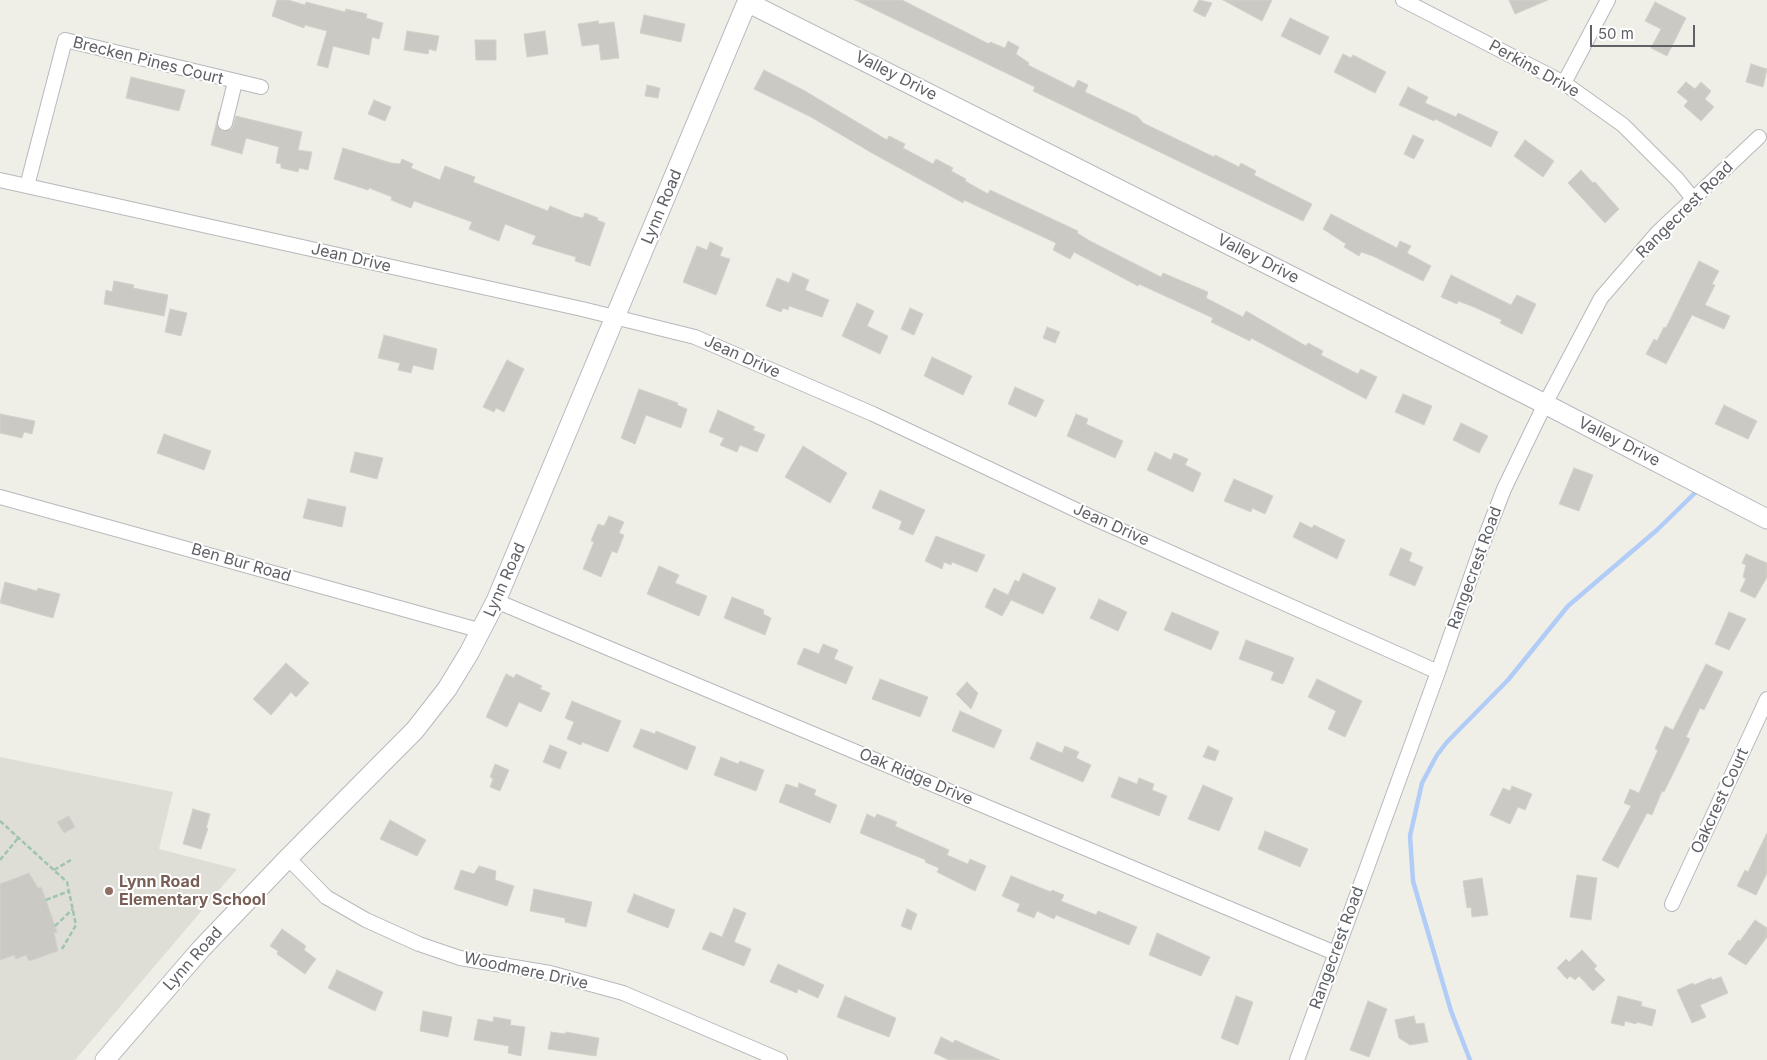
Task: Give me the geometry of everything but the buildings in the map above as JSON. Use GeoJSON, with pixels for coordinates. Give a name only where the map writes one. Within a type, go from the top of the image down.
{"type":"FeatureCollection","features":[{"type":"Feature","properties":{"kind":"main road","name":"Lynn Road"},"geometry":{"type":"LineString","coordinates":[[105,1060],[201,949],[415,730],[448,689],[482,631],[496,601],[616,318],[746,1]]}},
{"type":"Feature","properties":{"kind":"main road","name":"Valley Drive"},"geometry":{"type":"LineString","coordinates":[[746,1],[1545,404],[1767,519]]}},
{"type":"Feature","properties":{"kind":"street","name":"Perkins Drive"},"geometry":{"type":"LineString","coordinates":[[1403,0],[1564,82],[1623,125],[1678,180],[1694,200]]}},
{"type":"Feature","properties":{"kind":"street"},"geometry":{"type":"LineString","coordinates":[[1564,82],[1608,0]]}},
{"type":"Feature","properties":{"kind":"street","name":"Brecken Pines Court"},"geometry":{"type":"LineString","coordinates":[[27,186],[65,40],[261,87]]}},
{"type":"Feature","properties":{"kind":"street"},"geometry":{"type":"LineString","coordinates":[[226,123],[235,82]]}},
{"type":"Feature","properties":{"kind":"street","name":"Rangecrest Road"},"geometry":{"type":"LineString","coordinates":[[1297,1060],[1504,489],[1545,404],[1601,298],[1658,232],[1759,137]]}},
{"type":"Feature","properties":{"kind":"street","name":"Jean Drive"},"geometry":{"type":"LineString","coordinates":[[0,180],[695,337],[873,414],[1091,517],[1438,672]]}},
{"type":"Feature","properties":{"kind":"street","name":"Ben Bur Road"},"geometry":{"type":"LineString","coordinates":[[0,496],[482,631]]}},
{"type":"Feature","properties":{"kind":"street","name":"Oak Ridge Drive"},"geometry":{"type":"LineString","coordinates":[[496,601],[1335,953]]}},
{"type":"Feature","properties":{"kind":"street","name":"Oakcrest Court"},"geometry":{"type":"LineString","coordinates":[[1672,904],[1767,698]]}},
{"type":"Feature","properties":{"kind":"street","name":"Woodmere Drive"},"geometry":{"type":"LineString","coordinates":[[288,858],[326,897],[366,920],[419,944],[460,958],[550,973],[623,993],[780,1060]]}},
{"type":"Feature","properties":{"kind":"path"},"geometry":{"type":"LineString","coordinates":[[0,820],[68,882],[76,925],[62,949]]}},
{"type":"Feature","properties":{"kind":"path"},"geometry":{"type":"LineString","coordinates":[[0,860],[19,837]]}},
{"type":"Feature","properties":{"kind":"path"},"geometry":{"type":"LineString","coordinates":[[54,870],[71,860]]}},
{"type":"Feature","properties":{"kind":"path"},"geometry":{"type":"LineString","coordinates":[[46,900],[69,891]]}},
{"type":"Feature","properties":{"kind":"path"},"geometry":{"type":"LineString","coordinates":[[55,926],[73,909]]}},
{"type":"Feature","properties":{"kind":"shaded area","name":"Lynn Road Elementary School"},"geometry":{"type":"Polygon","coordinates":[[[0,757],[173,792],[159,849],[237,869],[75,1060],[0,1060],[0,757]]]}},
{"type":"Feature","properties":{"kind":"waterway"},"geometry":{"type":"LineString","coordinates":[[1470,1060],[1451,1011],[1413,881],[1410,836],[1422,783],[1437,755],[1447,742],[1508,680],[1568,606],[1657,530],[1700,488]]}},
{"type":"Feature","properties":{"kind":"place","name":"Lynn Road Elementary School"},"geometry":{"type":"Point","coordinates":[109,891]}}]}
